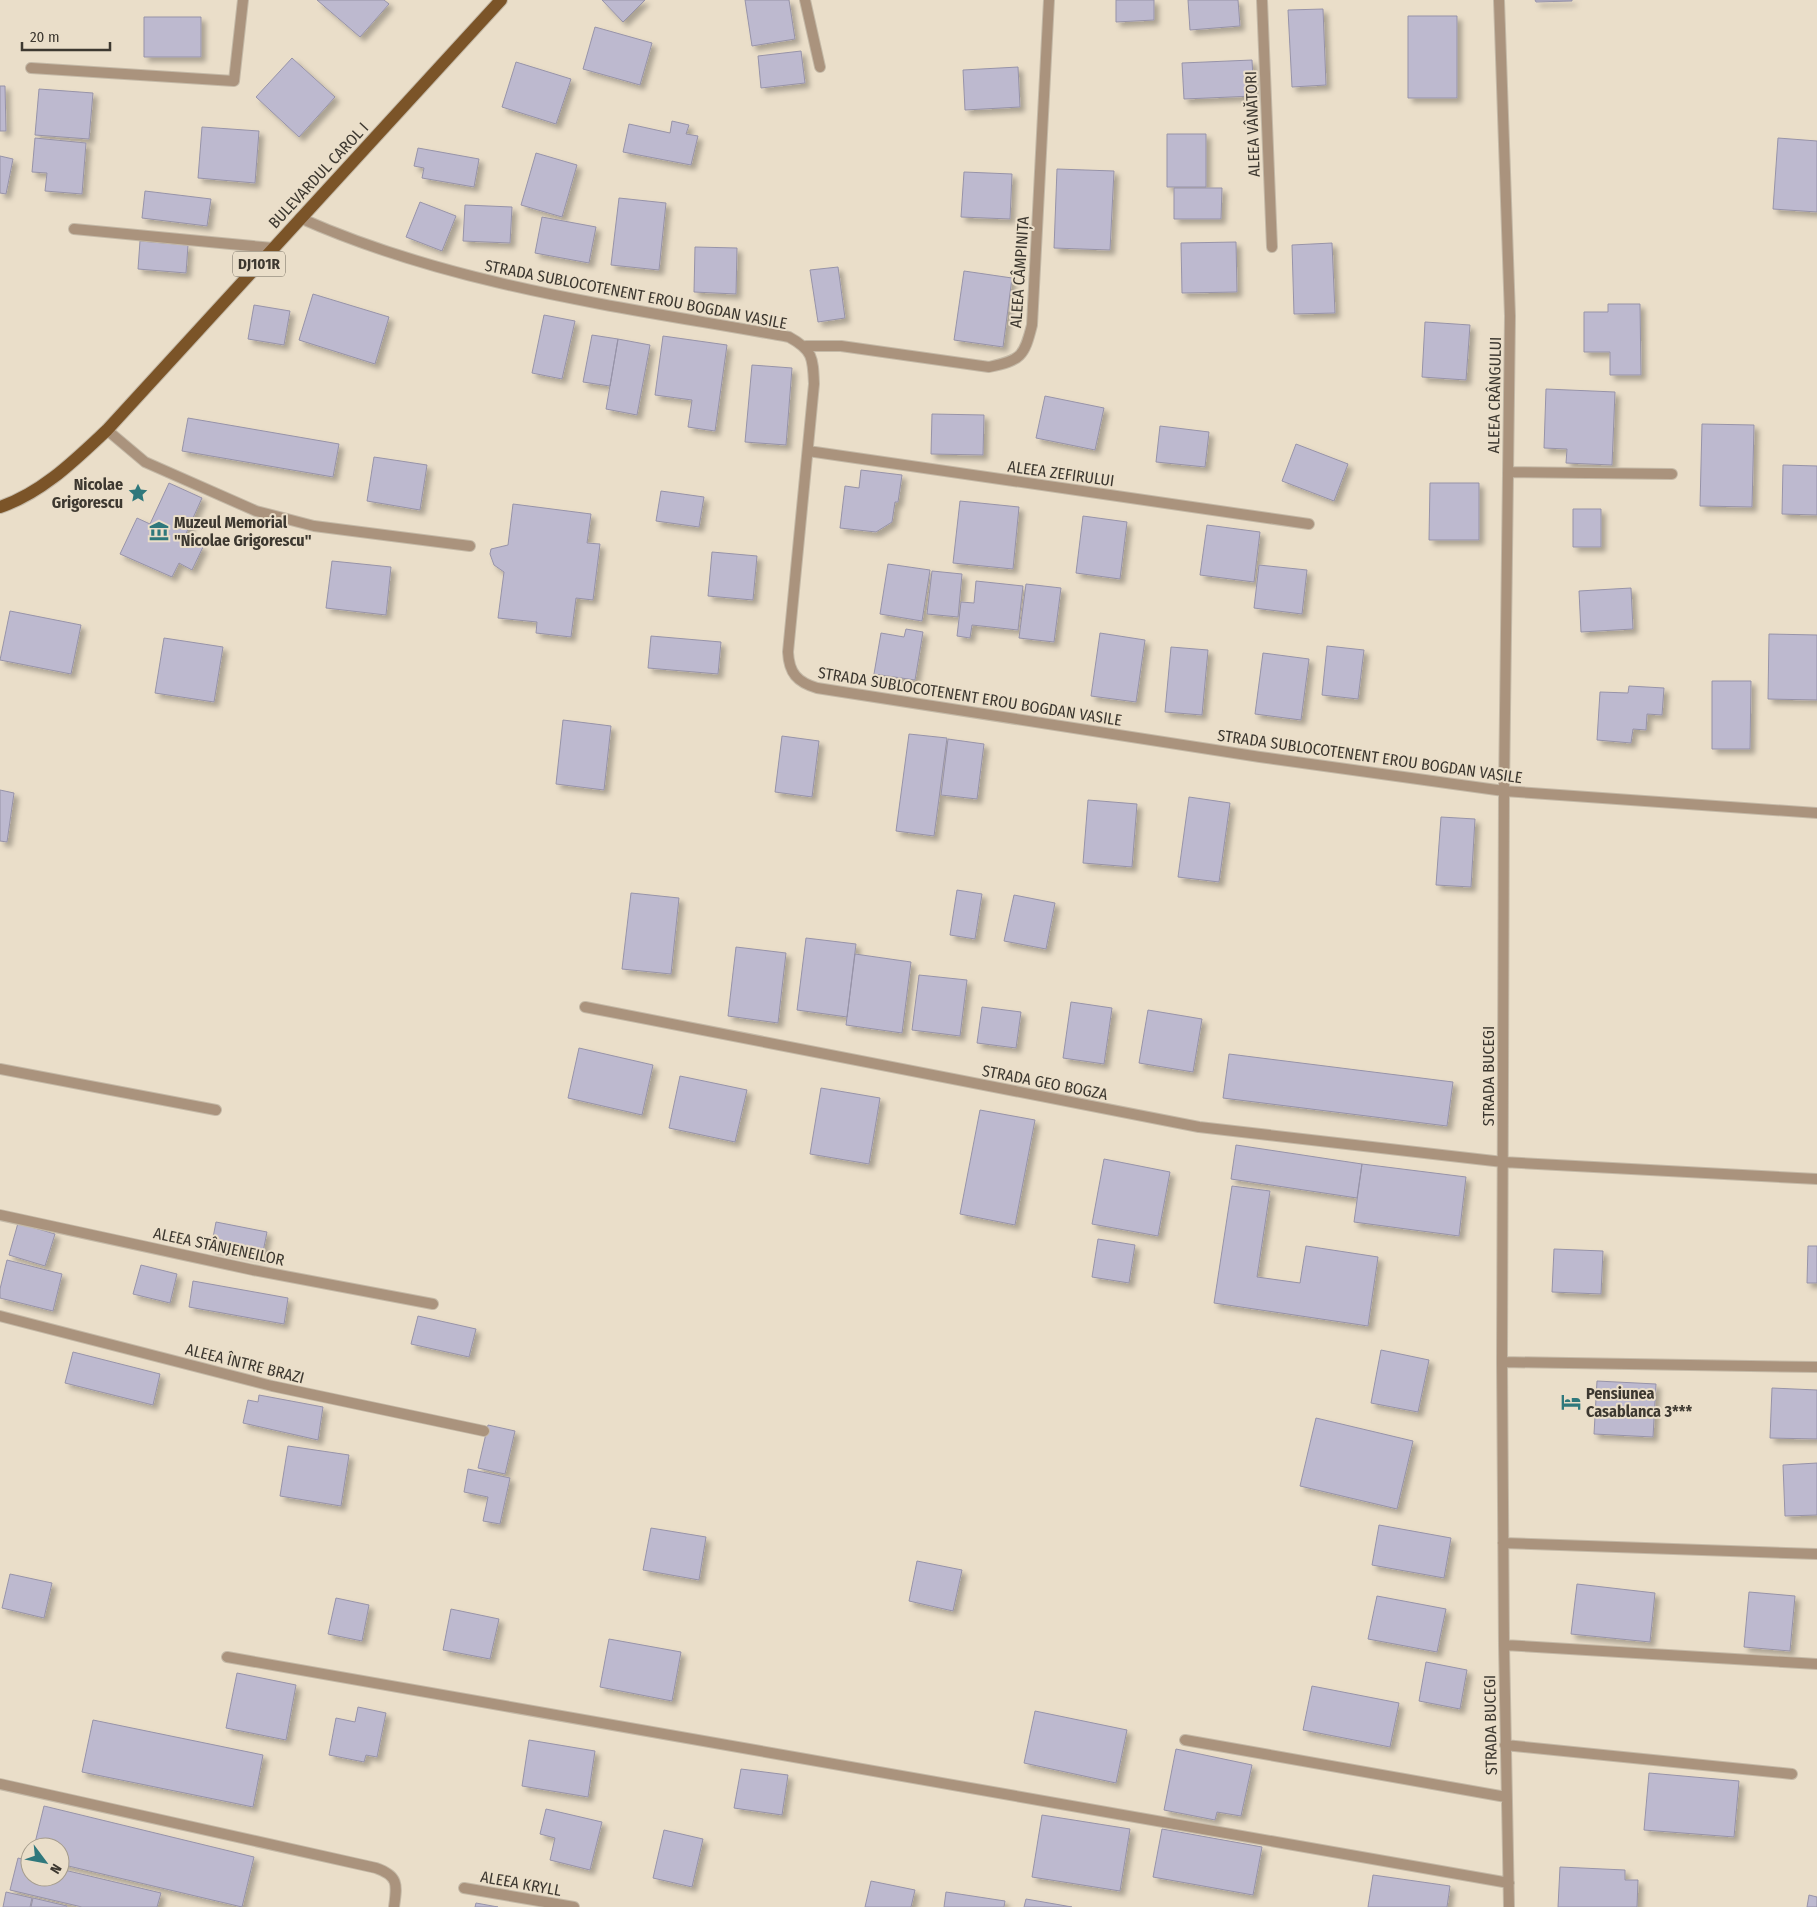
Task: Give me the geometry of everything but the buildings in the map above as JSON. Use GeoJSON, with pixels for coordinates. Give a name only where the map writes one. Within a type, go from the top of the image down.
{"type":"FeatureCollection","features":[{"type":"Feature","properties":{"kind":"main road","name":"BULEVARDUL CAROL I"},"geometry":{"type":"LineString","coordinates":[[0,507],[40,487],[78,458],[107,430],[501,0]]}},
{"type":"Feature","properties":{"kind":"street"},"geometry":{"type":"LineString","coordinates":[[31,68],[234,81],[243,0]]}},
{"type":"Feature","properties":{"kind":"street"},"geometry":{"type":"LineString","coordinates":[[805,0],[820,67]]}},
{"type":"Feature","properties":{"kind":"street","name":"ALEEA CÂMPINIȚA"},"geometry":{"type":"LineString","coordinates":[[806,346],[841,346],[989,367],[1012,362],[1026,349],[1032,325],[1049,0]]}},
{"type":"Feature","properties":{"kind":"street","name":"ALEEA VÂNĂTORI"},"geometry":{"type":"LineString","coordinates":[[1262,0],[1272,247]]}},
{"type":"Feature","properties":{"kind":"street","name":"ALEEA CRÂNGULUI"},"geometry":{"type":"LineString","coordinates":[[1499,0],[1510,316],[1504,791]]}},
{"type":"Feature","properties":{"kind":"street","name":"STRADA SUBLOCOTENENT EROU BOGDAN VASILE"},"geometry":{"type":"LineString","coordinates":[[300,218],[365,244],[476,278],[789,337],[806,346],[813,362],[814,384],[788,652],[789,666],[795,677],[804,684],[817,688],[1230,752],[1504,791],[1817,813]]}},
{"type":"Feature","properties":{"kind":"street"},"geometry":{"type":"LineString","coordinates":[[74,229],[272,248]]}},
{"type":"Feature","properties":{"kind":"street"},"geometry":{"type":"LineString","coordinates":[[107,430],[145,462],[256,511],[314,526],[470,546]]}},
{"type":"Feature","properties":{"kind":"street","name":"ALEEA ZEFIRULUI"},"geometry":{"type":"LineString","coordinates":[[808,452],[1308,524]]}},
{"type":"Feature","properties":{"kind":"street"},"geometry":{"type":"LineString","coordinates":[[1508,472],[1672,474]]}},
{"type":"Feature","properties":{"kind":"street","name":"STRADA BUCEGI"},"geometry":{"type":"LineString","coordinates":[[1504,791],[1502,1362],[1505,1745],[1509,1907]]}},
{"type":"Feature","properties":{"kind":"street","name":"STRADA GEO BOGZA"},"geometry":{"type":"LineString","coordinates":[[585,1007],[1199,1126],[1502,1162],[1817,1179]]}},
{"type":"Feature","properties":{"kind":"street"},"geometry":{"type":"LineString","coordinates":[[0,1069],[216,1110]]}},
{"type":"Feature","properties":{"kind":"street","name":"ALEEA STÂNJENEILOR"},"geometry":{"type":"LineString","coordinates":[[0,1215],[253,1270],[432,1304]]}},
{"type":"Feature","properties":{"kind":"street","name":"ALEEA ÎNTRE BRAZI"},"geometry":{"type":"LineString","coordinates":[[0,1316],[272,1386],[484,1431]]}},
{"type":"Feature","properties":{"kind":"street"},"geometry":{"type":"LineString","coordinates":[[1502,1362],[1817,1367]]}},
{"type":"Feature","properties":{"kind":"street"},"geometry":{"type":"LineString","coordinates":[[1503,1543],[1817,1554]]}},
{"type":"Feature","properties":{"kind":"street"},"geometry":{"type":"LineString","coordinates":[[1504,1645],[1817,1664]]}},
{"type":"Feature","properties":{"kind":"street"},"geometry":{"type":"LineString","coordinates":[[227,1657],[1509,1883]]}},
{"type":"Feature","properties":{"kind":"street"},"geometry":{"type":"LineString","coordinates":[[1184,1740],[1506,1797]]}},
{"type":"Feature","properties":{"kind":"street"},"geometry":{"type":"LineString","coordinates":[[1505,1745],[1792,1774]]}},
{"type":"Feature","properties":{"kind":"street"},"geometry":{"type":"LineString","coordinates":[[0,1784],[376,1868],[390,1873],[396,1882],[394,1907]]}},
{"type":"Feature","properties":{"kind":"street","name":"ALEEA KRYLL"},"geometry":{"type":"LineString","coordinates":[[464,1888],[574,1907]]}},
{"type":"Feature","properties":{"kind":"place","name":"Nicolae Grigorescu"},"geometry":{"type":"Point","coordinates":[138,493]}},
{"type":"Feature","properties":{"kind":"place","name":"Muzeul Memorial \"Nicolae Grigorescu\""},"geometry":{"type":"Point","coordinates":[159,531]}},
{"type":"Feature","properties":{"kind":"place","name":"Pensiunea Casablanca 3***"},"geometry":{"type":"Point","coordinates":[1571,1402]}}]}
